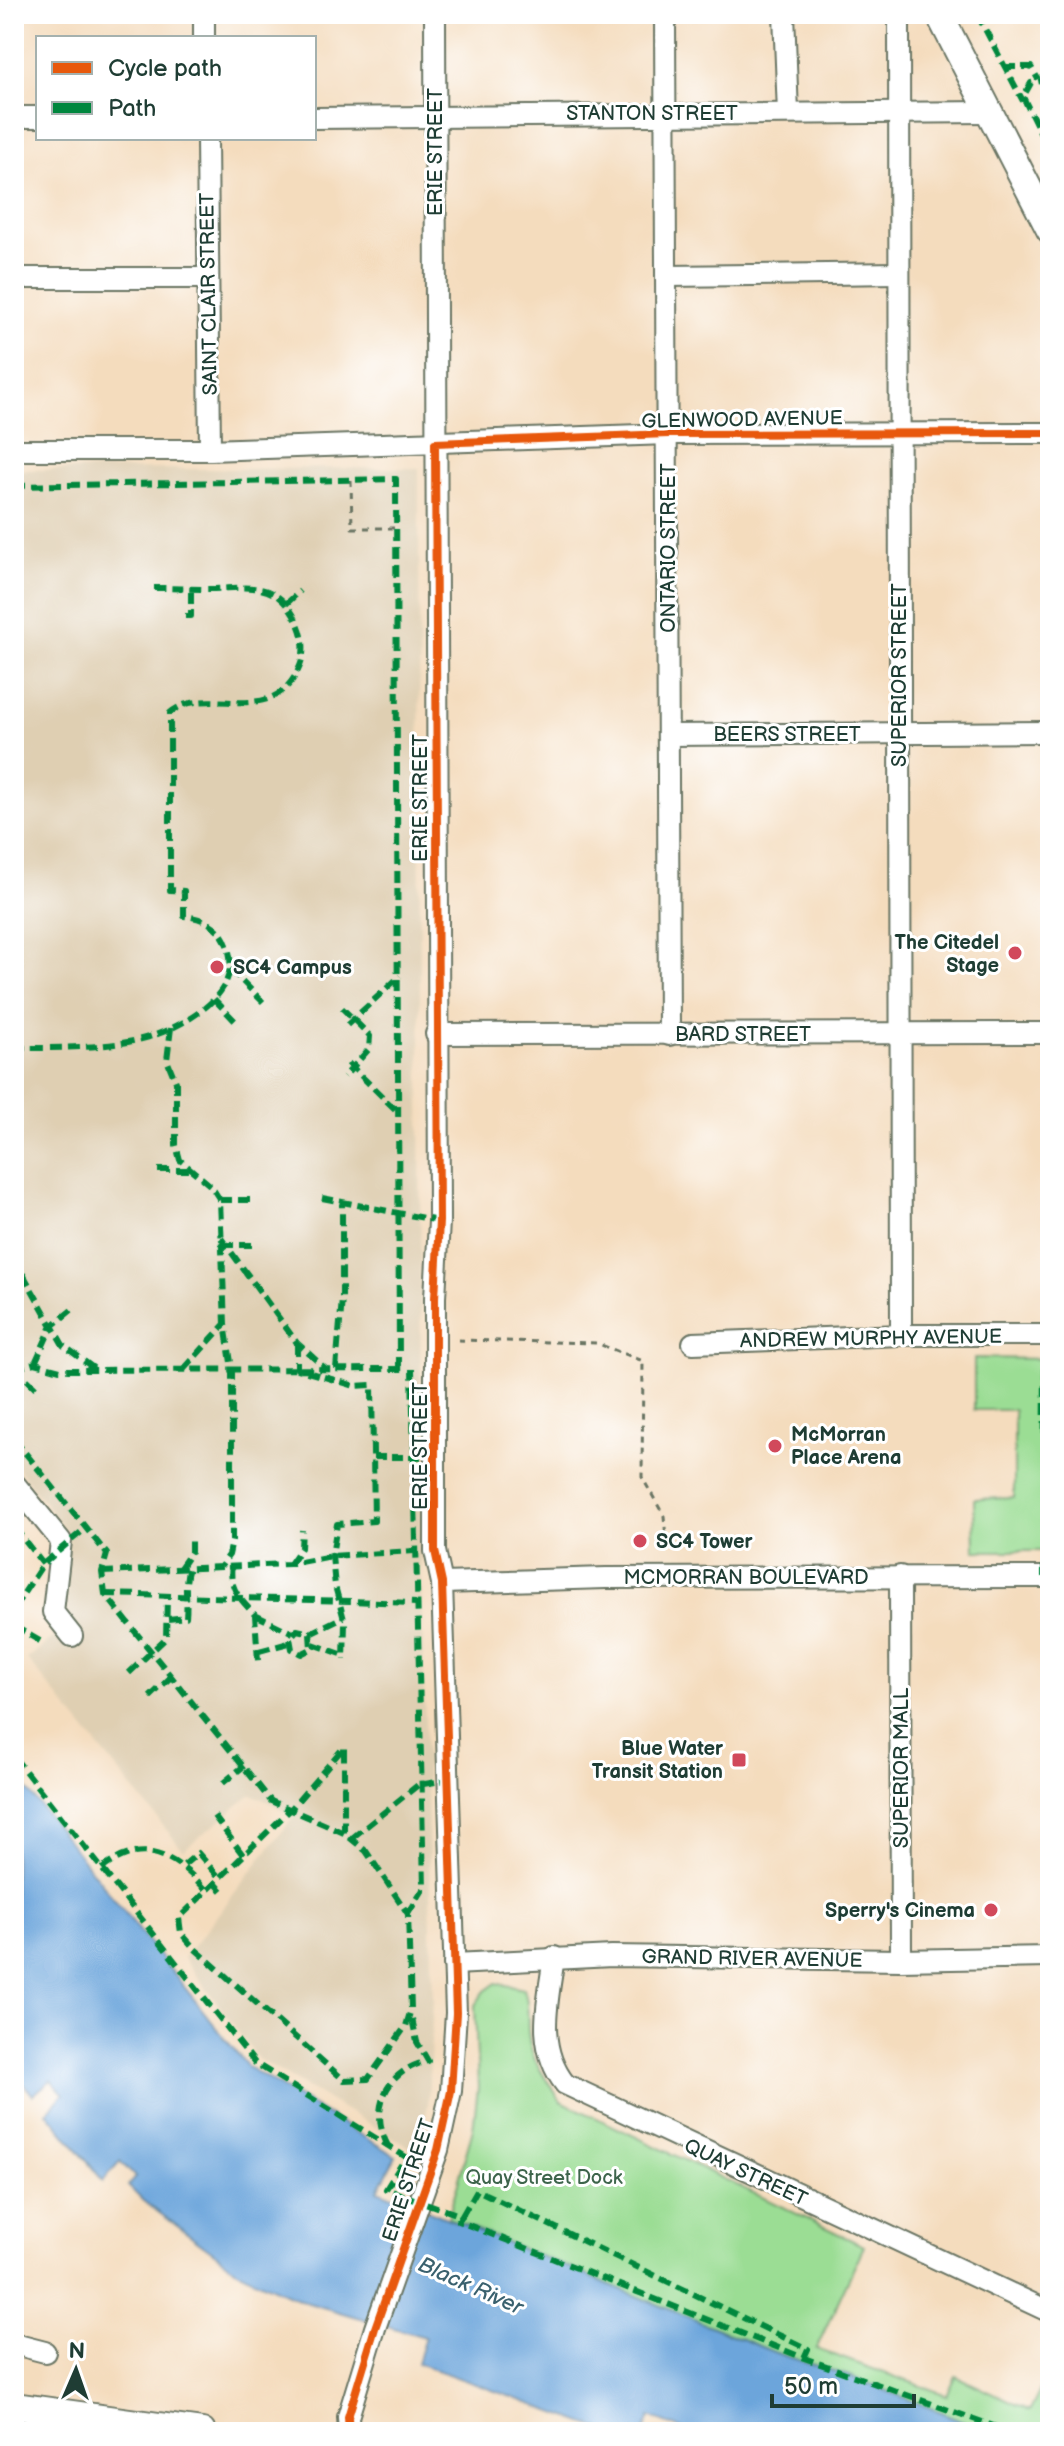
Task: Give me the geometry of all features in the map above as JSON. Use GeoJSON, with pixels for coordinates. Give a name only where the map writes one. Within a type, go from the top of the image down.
{"type":"FeatureCollection","features":[{"type":"Feature","properties":{"kind":"main road"},"geometry":{"type":"LineString","coordinates":[[939,14],[1050,230]]}},
{"type":"Feature","properties":{"kind":"main road"},"geometry":{"type":"LineString","coordinates":[[14,2406],[93,2425],[202,2432]]}},
{"type":"Feature","properties":{"kind":"street"},"geometry":{"type":"LineString","coordinates":[[204,14],[204,36]]}},
{"type":"Feature","properties":{"kind":"street","name":"ERIE STREET"},"geometry":{"type":"LineString","coordinates":[[349,2432],[348,2417],[375,2328],[438,2150],[451,2091],[456,2013],[442,1583],[435,1551],[435,1298],[439,1221],[435,14]]}},
{"type":"Feature","properties":{"kind":"street","name":"ONTARIO STREET"},"geometry":{"type":"LineString","coordinates":[[665,14],[669,1035]]}},
{"type":"Feature","properties":{"kind":"street"},"geometry":{"type":"LineString","coordinates":[[784,14],[788,113]]}},
{"type":"Feature","properties":{"kind":"street","name":"SUPERIOR STREET"},"geometry":{"type":"LineString","coordinates":[[899,14],[898,1033],[901,1335]]}},
{"type":"Feature","properties":{"kind":"street","name":"STANTON STREET"},"geometry":{"type":"LineString","coordinates":[[316,118],[990,112]]}},
{"type":"Feature","properties":{"kind":"street"},"geometry":{"type":"LineString","coordinates":[[14,117],[36,117]]}},
{"type":"Feature","properties":{"kind":"street","name":"SAINT CLAIR STREET"},"geometry":{"type":"LineString","coordinates":[[207,140],[210,450]]}},
{"type":"Feature","properties":{"kind":"street"},"geometry":{"type":"LineString","coordinates":[[667,276],[899,273]]}},
{"type":"Feature","properties":{"kind":"street"},"geometry":{"type":"LineString","coordinates":[[14,278],[208,278]]}},
{"type":"Feature","properties":{"kind":"street","name":"GLENWOOD AVENUE"},"geometry":{"type":"LineString","coordinates":[[14,450],[210,450],[668,434],[1050,433]]}},
{"type":"Feature","properties":{"kind":"street","name":"BEERS STREET"},"geometry":{"type":"LineString","coordinates":[[669,735],[1050,732]]}},
{"type":"Feature","properties":{"kind":"street","name":"BARD STREET"},"geometry":{"type":"LineString","coordinates":[[436,1034],[1050,1033]]}},
{"type":"Feature","properties":{"kind":"street","name":"ANDREW MURPHY AVENUE"},"geometry":{"type":"LineString","coordinates":[[693,1343],[901,1335],[1050,1335]]}},
{"type":"Feature","properties":{"kind":"street"},"geometry":{"type":"LineString","coordinates":[[14,1483],[61,1541],[53,1612],[72,1636]]}},
{"type":"Feature","properties":{"kind":"street","name":"MCMORRAN BOULEVARD"},"geometry":{"type":"LineString","coordinates":[[442,1583],[900,1576],[1050,1577]]}},
{"type":"Feature","properties":{"kind":"street","name":"SUPERIOR MALL"},"geometry":{"type":"LineString","coordinates":[[900,1576],[901,1960]]}},
{"type":"Feature","properties":{"kind":"street","name":"GRAND RIVER AVENUE"},"geometry":{"type":"LineString","coordinates":[[454,1964],[554,1957],[901,1960],[1050,1957]]}},
{"type":"Feature","properties":{"kind":"street","name":"QUAY STREET"},"geometry":{"type":"LineString","coordinates":[[554,1957],[546,2008],[546,2041],[552,2068],[565,2084],[1050,2312]]}},
{"type":"Feature","properties":{"kind":"street"},"geometry":{"type":"LineString","coordinates":[[14,2344],[45,2352]]}},
{"type":"Feature","properties":{"kind":"path"},"geometry":{"type":"LineString","coordinates":[[351,480],[352,528],[396,528]]}},
{"type":"Feature","properties":{"kind":"path"},"geometry":{"type":"LineString","coordinates":[[458,1340],[596,1343],[643,1361],[642,1477],[664,1516],[667,1548]]}},
{"type":"Feature","properties":{"kind":"shaded area","name":"SC4 Campus"},"geometry":{"type":"Polygon","coordinates":[[[419,468],[421,1576],[433,1999],[428,2104],[418,2152],[258,2059],[184,1958],[295,1815],[252,1794],[183,1850],[27,1659],[73,1622],[66,1611],[69,1535],[14,1463],[14,470],[419,468]]]}},
{"type":"Feature","properties":{"kind":"green space"},"geometry":{"type":"Polygon","coordinates":[[[974,1358],[1050,1359],[1050,1551],[975,1551],[974,1499],[1014,1498],[1014,1410],[974,1410],[974,1358]]]}},
{"type":"Feature","properties":{"kind":"green space","name":"Quay Street Dock"},"geometry":{"type":"Polygon","coordinates":[[[496,1983],[524,1989],[533,2056],[561,2101],[864,2246],[816,2349],[947,2395],[956,2376],[1030,2411],[1050,2370],[1050,2432],[991,2432],[849,2376],[776,2353],[448,2218],[473,2129],[478,2088],[475,2005],[485,1991],[496,1983]]]}},
{"type":"Feature","properties":{"kind":"water","name":"Black River"},"geometry":{"type":"Polygon","coordinates":[[[14,1773],[248,2067],[396,2156],[378,2190],[776,2353],[849,2376],[991,2432],[690,2432],[650,2417],[644,2432],[609,2432],[417,2363],[425,2337],[305,2302],[243,2274],[143,2201],[128,2186],[135,2177],[120,2161],[103,2181],[47,2112],[64,2094],[51,2080],[33,2095],[14,2073],[14,1773]]]}},
{"type":"Feature","properties":{"kind":"marked path"},"geometry":{"type":"LineString","coordinates":[[977,14],[1023,101]]}},
{"type":"Feature","properties":{"kind":"marked path"},"geometry":{"type":"LineString","coordinates":[[1004,67],[1031,67],[1038,79]]}},
{"type":"Feature","properties":{"kind":"marked path"},"geometry":{"type":"LineString","coordinates":[[1050,79],[1031,83],[1023,97],[1050,152]]}},
{"type":"Feature","properties":{"kind":"marked path"},"geometry":{"type":"LineString","coordinates":[[14,486],[396,479],[399,1369]]}},
{"type":"Feature","properties":{"kind":"marked path"},"geometry":{"type":"LineString","coordinates":[[14,1048],[100,1046],[149,1037],[195,1015],[220,992],[228,978],[230,962],[224,938],[210,924],[184,916],[184,891],[170,890],[170,713],[185,704],[202,701],[256,701],[273,697],[288,686],[300,666],[302,636],[289,608],[281,599],[263,590],[154,588]]}},
{"type":"Feature","properties":{"kind":"marked path"},"geometry":{"type":"LineString","coordinates":[[185,616],[191,616],[191,588]]}},
{"type":"Feature","properties":{"kind":"marked path"},"geometry":{"type":"LineString","coordinates":[[286,604],[300,591]]}},
{"type":"Feature","properties":{"kind":"marked path"},"geometry":{"type":"LineString","coordinates":[[230,969],[263,1002]]}},
{"type":"Feature","properties":{"kind":"marked path"},"geometry":{"type":"LineString","coordinates":[[347,1025],[400,976]]}},
{"type":"Feature","properties":{"kind":"marked path"},"geometry":{"type":"LineString","coordinates":[[214,999],[236,1022]]}},
{"type":"Feature","properties":{"kind":"marked path"},"geometry":{"type":"LineString","coordinates":[[342,1008],[370,1036],[369,1049],[344,1077]]}},
{"type":"Feature","properties":{"kind":"marked path"},"geometry":{"type":"LineString","coordinates":[[171,1028],[167,1060],[176,1082],[176,1145],[180,1160],[211,1186],[220,1200],[225,1324],[232,1369],[232,1541],[229,1555],[221,1566]]}},
{"type":"Feature","properties":{"kind":"marked path"},"geometry":{"type":"LineString","coordinates":[[348,1063],[399,1113]]}},
{"type":"Feature","properties":{"kind":"marked path"},"geometry":{"type":"LineString","coordinates":[[158,1170],[189,1170]]}},
{"type":"Feature","properties":{"kind":"marked path"},"geometry":{"type":"LineString","coordinates":[[322,1198],[439,1221]]}},
{"type":"Feature","properties":{"kind":"marked path"},"geometry":{"type":"LineString","coordinates":[[220,1200],[254,1200]]}},
{"type":"Feature","properties":{"kind":"marked path"},"geometry":{"type":"LineString","coordinates":[[336,1369],[342,1299],[342,1204]]}},
{"type":"Feature","properties":{"kind":"marked path"},"geometry":{"type":"LineString","coordinates":[[221,1238],[297,1343],[326,1369]]}},
{"type":"Feature","properties":{"kind":"marked path"},"geometry":{"type":"LineString","coordinates":[[222,1245],[258,1245]]}},
{"type":"Feature","properties":{"kind":"marked path"},"geometry":{"type":"LineString","coordinates":[[14,1258],[63,1345],[96,1370]]}},
{"type":"Feature","properties":{"kind":"marked path"},"geometry":{"type":"LineString","coordinates":[[35,1363],[52,1326],[74,1308]]}},
{"type":"Feature","properties":{"kind":"marked path"},"geometry":{"type":"LineString","coordinates":[[184,1369],[225,1324]]}},
{"type":"Feature","properties":{"kind":"marked path"},"geometry":{"type":"LineString","coordinates":[[1044,1577],[1045,1335]]}},
{"type":"Feature","properties":{"kind":"marked path"},"geometry":{"type":"LineString","coordinates":[[297,1343],[297,1369],[355,1386],[372,1385],[374,1521],[337,1524],[332,1556],[335,1586],[345,1623],[344,1660]]}},
{"type":"Feature","properties":{"kind":"marked path"},"geometry":{"type":"LineString","coordinates":[[14,1369],[35,1363],[60,1370],[408,1369]]}},
{"type":"Feature","properties":{"kind":"marked path"},"geometry":{"type":"LineString","coordinates":[[14,1367],[38,1390]]}},
{"type":"Feature","properties":{"kind":"marked path"},"geometry":{"type":"LineString","coordinates":[[408,1914],[424,1888],[412,1369]]}},
{"type":"Feature","properties":{"kind":"marked path"},"geometry":{"type":"LineString","coordinates":[[14,1439],[107,1554],[102,1572],[105,1594],[271,1801],[344,1833],[366,1851],[408,1914],[411,2009],[406,2026],[368,2079],[344,2080],[194,1948],[181,1933],[179,1918],[290,1810],[344,1747],[344,1833]]}},
{"type":"Feature","properties":{"kind":"marked path"},"geometry":{"type":"LineString","coordinates":[[373,1457],[424,1457]]}},
{"type":"Feature","properties":{"kind":"marked path"},"geometry":{"type":"LineString","coordinates":[[14,1527],[43,1564]]}},
{"type":"Feature","properties":{"kind":"marked path"},"geometry":{"type":"LineString","coordinates":[[14,1608],[43,1564],[86,1528]]}},
{"type":"Feature","properties":{"kind":"marked path"},"geometry":{"type":"LineString","coordinates":[[290,1564],[301,1548],[302,1530]]}},
{"type":"Feature","properties":{"kind":"marked path"},"geometry":{"type":"LineString","coordinates":[[180,1568],[191,1552],[191,1540]]}},
{"type":"Feature","properties":{"kind":"marked path"},"geometry":{"type":"LineString","coordinates":[[102,1572],[290,1564],[332,1556],[414,1551]]}},
{"type":"Feature","properties":{"kind":"marked path"},"geometry":{"type":"LineString","coordinates":[[232,1566],[234,1587],[255,1615],[258,1661]]}},
{"type":"Feature","properties":{"kind":"marked path"},"geometry":{"type":"LineString","coordinates":[[168,1619],[186,1617],[189,1568]]}},
{"type":"Feature","properties":{"kind":"marked path"},"geometry":{"type":"LineString","coordinates":[[105,1594],[416,1603]]}},
{"type":"Feature","properties":{"kind":"marked path"},"geometry":{"type":"LineString","coordinates":[[129,1673],[166,1638],[167,1597]]}},
{"type":"Feature","properties":{"kind":"marked path"},"geometry":{"type":"LineString","coordinates":[[255,1615],[293,1633]]}},
{"type":"Feature","properties":{"kind":"marked path"},"geometry":{"type":"LineString","coordinates":[[310,1633],[311,1649],[301,1654],[292,1649],[290,1638],[297,1630],[310,1633],[343,1617]]}},
{"type":"Feature","properties":{"kind":"marked path"},"geometry":{"type":"LineString","coordinates":[[14,1626],[45,1644]]}},
{"type":"Feature","properties":{"kind":"marked path"},"geometry":{"type":"LineString","coordinates":[[259,1651],[289,1643]]}},
{"type":"Feature","properties":{"kind":"marked path"},"geometry":{"type":"LineString","coordinates":[[313,1644],[344,1655]]}},
{"type":"Feature","properties":{"kind":"marked path"},"geometry":{"type":"LineString","coordinates":[[150,1697],[172,1676]]}},
{"type":"Feature","properties":{"kind":"marked path"},"geometry":{"type":"LineString","coordinates":[[14,1757],[255,2063],[406,2157],[386,2189],[462,2216],[458,2221],[804,2358],[1010,2432]]}},
{"type":"Feature","properties":{"kind":"marked path"},"geometry":{"type":"LineString","coordinates":[[223,1783],[244,1766]]}},
{"type":"Feature","properties":{"kind":"marked path"},"geometry":{"type":"LineString","coordinates":[[352,1838],[418,1785],[448,1780]]}},
{"type":"Feature","properties":{"kind":"marked path"},"geometry":{"type":"LineString","coordinates":[[214,1816],[243,1855]]}},
{"type":"Feature","properties":{"kind":"marked path"},"geometry":{"type":"LineString","coordinates":[[184,1865],[198,1853],[219,1877]]}},
{"type":"Feature","properties":{"kind":"marked path"},"geometry":{"type":"LineString","coordinates":[[102,1869],[131,1854],[158,1854],[183,1868],[206,1890]]}},
{"type":"Feature","properties":{"kind":"marked path"},"geometry":{"type":"LineString","coordinates":[[214,1882],[225,1894]]}},
{"type":"Feature","properties":{"kind":"marked path"},"geometry":{"type":"LineString","coordinates":[[388,2146],[380,2118],[385,2093],[402,2073],[428,2061],[417,2042],[411,2014]]}},
{"type":"Feature","properties":{"kind":"marked path"},"geometry":{"type":"LineString","coordinates":[[462,2216],[477,2190],[808,2349],[804,2358]]}},
{"type":"Feature","properties":{"kind":"cycle path"},"geometry":{"type":"LineString","coordinates":[[349,2432],[348,2417],[375,2328],[438,2150],[451,2091],[456,2013],[442,1583],[435,1551],[435,1298],[439,1221],[435,443],[668,434],[1050,433]]}},
{"type":"Feature","properties":{"kind":"place","name":"The Citedel Stage"},"geometry":{"type":"Point","coordinates":[1015,953]}},
{"type":"Feature","properties":{"kind":"place","name":"SC4 Campus"},"geometry":{"type":"Point","coordinates":[217,967]}},
{"type":"Feature","properties":{"kind":"place","name":"McMorran Place Arena"},"geometry":{"type":"Point","coordinates":[775,1446]}},
{"type":"Feature","properties":{"kind":"place","name":"SC4 Tower"},"geometry":{"type":"Point","coordinates":[640,1541]}},
{"type":"Feature","properties":{"kind":"place","name":"Blue Water Transit Station"},"geometry":{"type":"Point","coordinates":[739,1760]}},
{"type":"Feature","properties":{"kind":"place","name":"Sperry's Cinema"},"geometry":{"type":"Point","coordinates":[991,1910]}}]}
